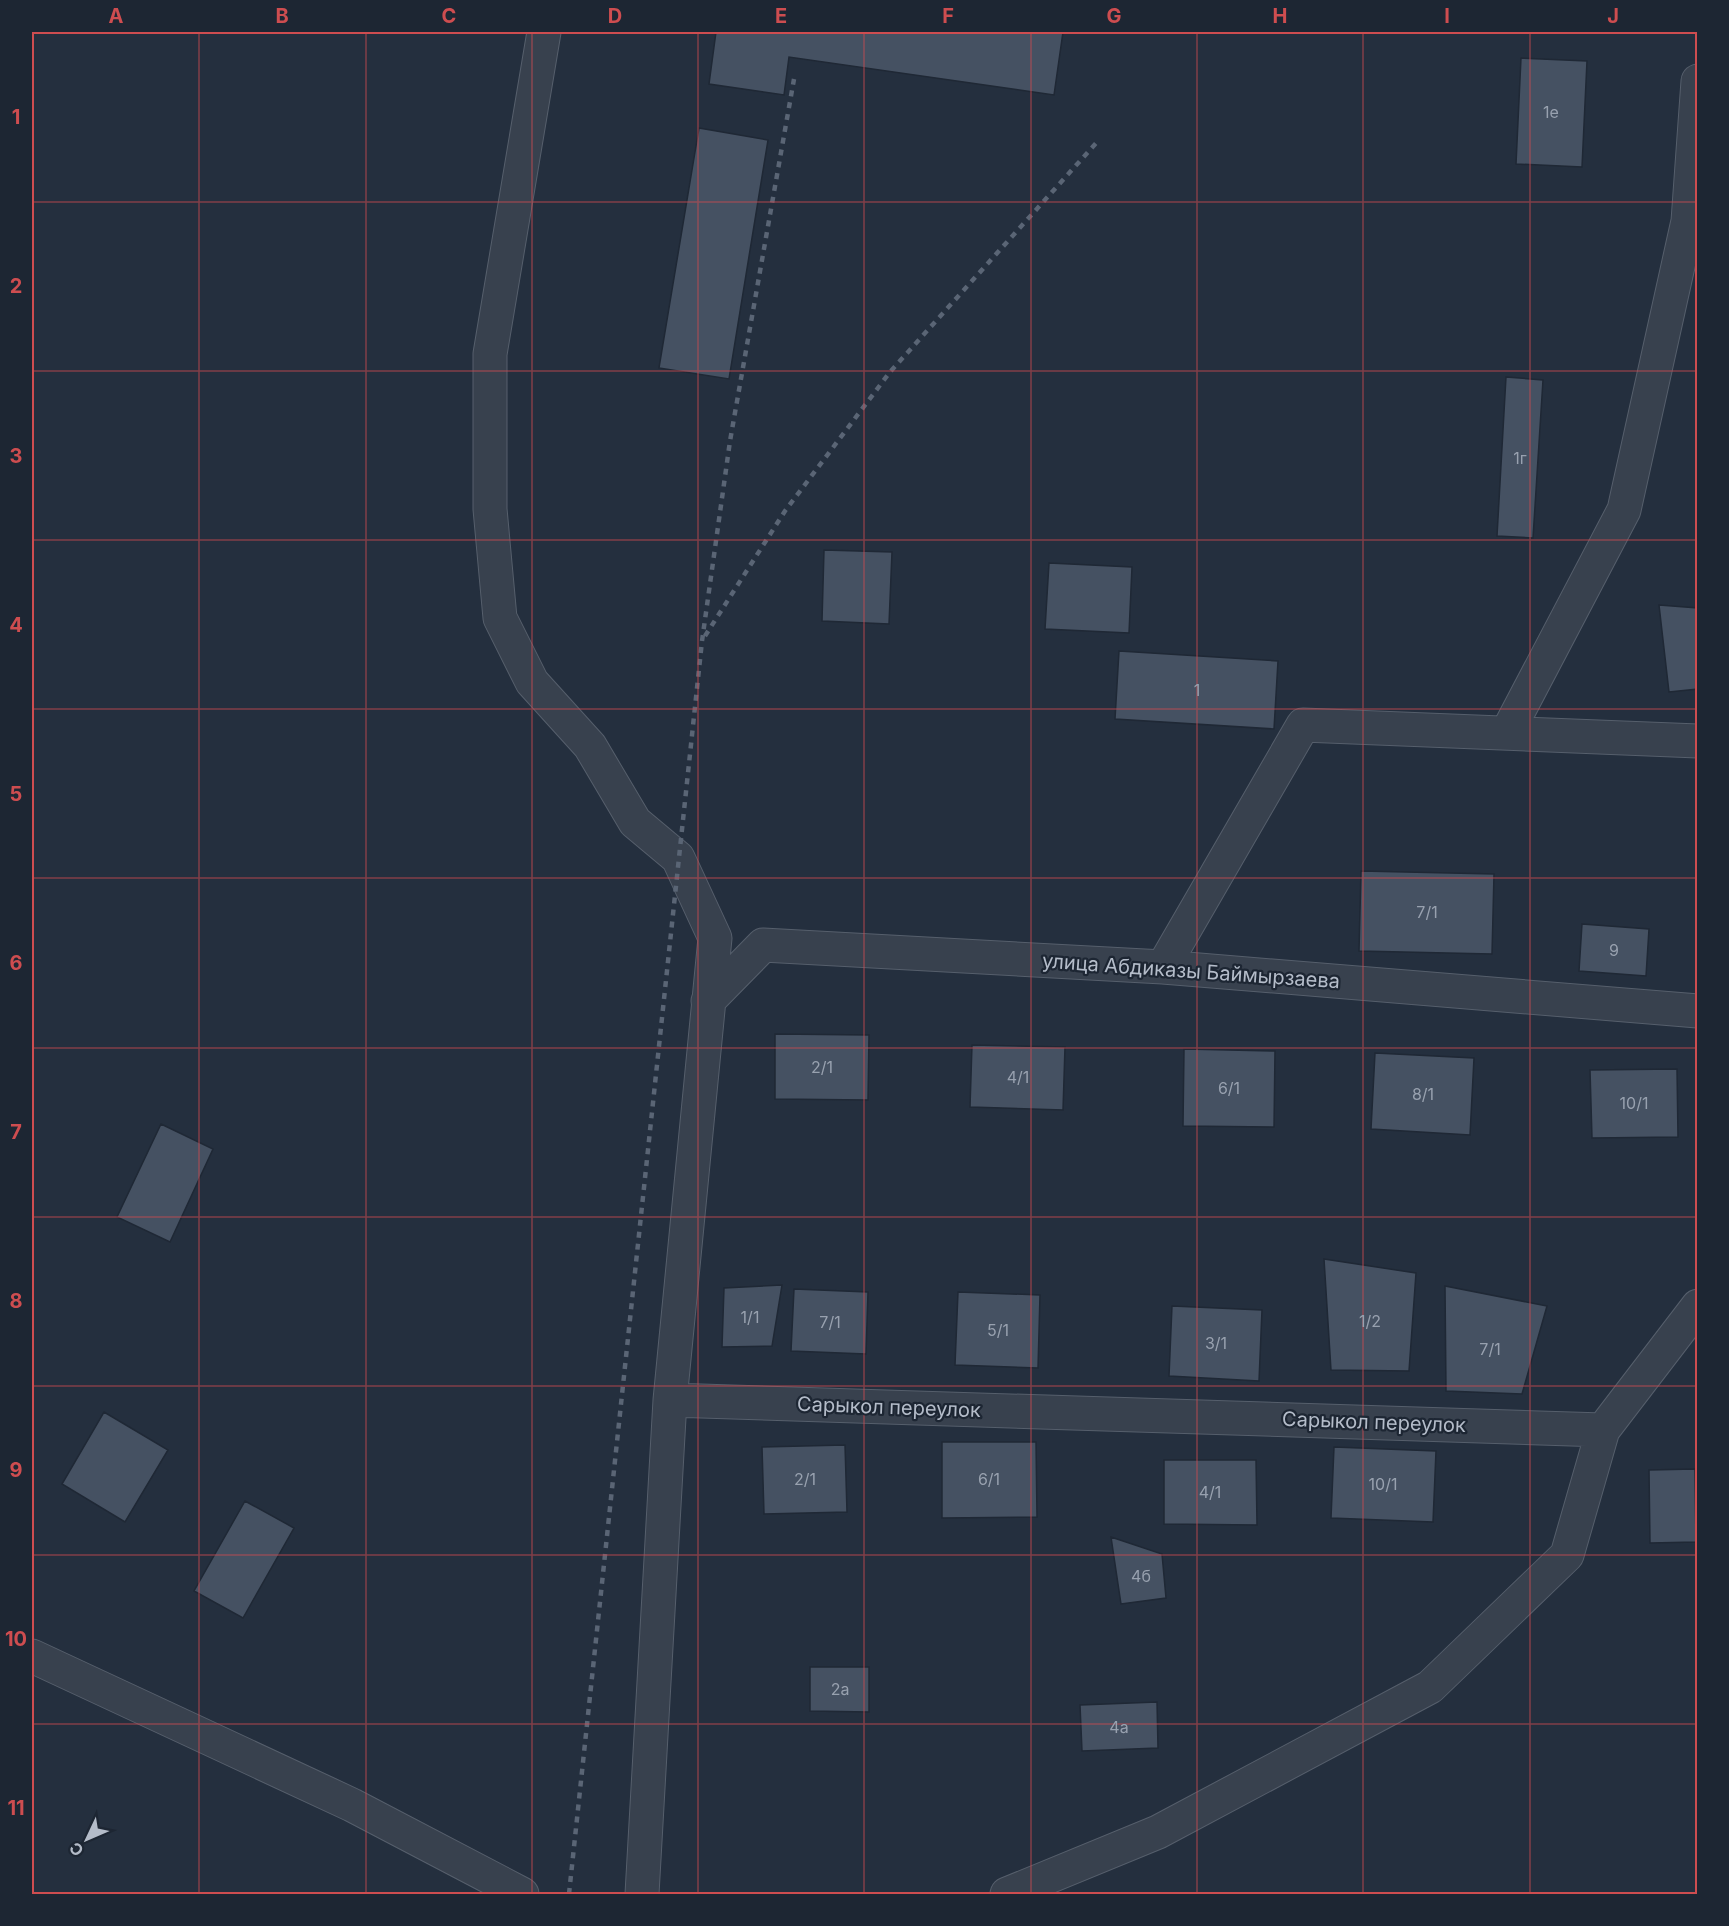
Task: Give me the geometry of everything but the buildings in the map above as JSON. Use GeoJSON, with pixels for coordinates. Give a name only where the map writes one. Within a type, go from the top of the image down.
{"type":"FeatureCollection","features":[{"type":"Feature","properties":{"kind":"street"},"geometry":{"type":"LineString","coordinates":[[544,32],[490,354],[490,509],[500,618],[532,682],[590,746],[634,822],[678,858],[716,938],[670,1400],[642,1894]]}},
{"type":"Feature","properties":{"kind":"street"},"geometry":{"type":"LineString","coordinates":[[1508,733],[1624,510],[1688,221],[1698,81]]}},
{"type":"Feature","properties":{"kind":"street"},"geometry":{"type":"LineString","coordinates":[[1163,968],[1303,725],[1698,741]]}},
{"type":"Feature","properties":{"kind":"street","name":"улица Абдиказы Баймырзаева"},"geometry":{"type":"LineString","coordinates":[[708,1001],[763,945],[1163,968],[1698,1011]]}},
{"type":"Feature","properties":{"kind":"street"},"geometry":{"type":"LineString","coordinates":[[1007,1894],[1158,1832],[1430,1687],[1567,1555],[1603,1430],[1698,1306]]}},
{"type":"Feature","properties":{"kind":"street","name":"Сарыкол переулок"},"geometry":{"type":"LineString","coordinates":[[670,1400],[1603,1430]]}},
{"type":"Feature","properties":{"kind":"street"},"geometry":{"type":"LineString","coordinates":[[32,1656],[352,1805],[522,1894]]}},
{"type":"Feature","properties":{"kind":"railway"},"geometry":{"type":"LineString","coordinates":[[569,1894],[702,641],[730,441],[794,79]]}},
{"type":"Feature","properties":{"kind":"railway"},"geometry":{"type":"LineString","coordinates":[[705,636],[785,511],[890,372],[1098,141]]}}]}
